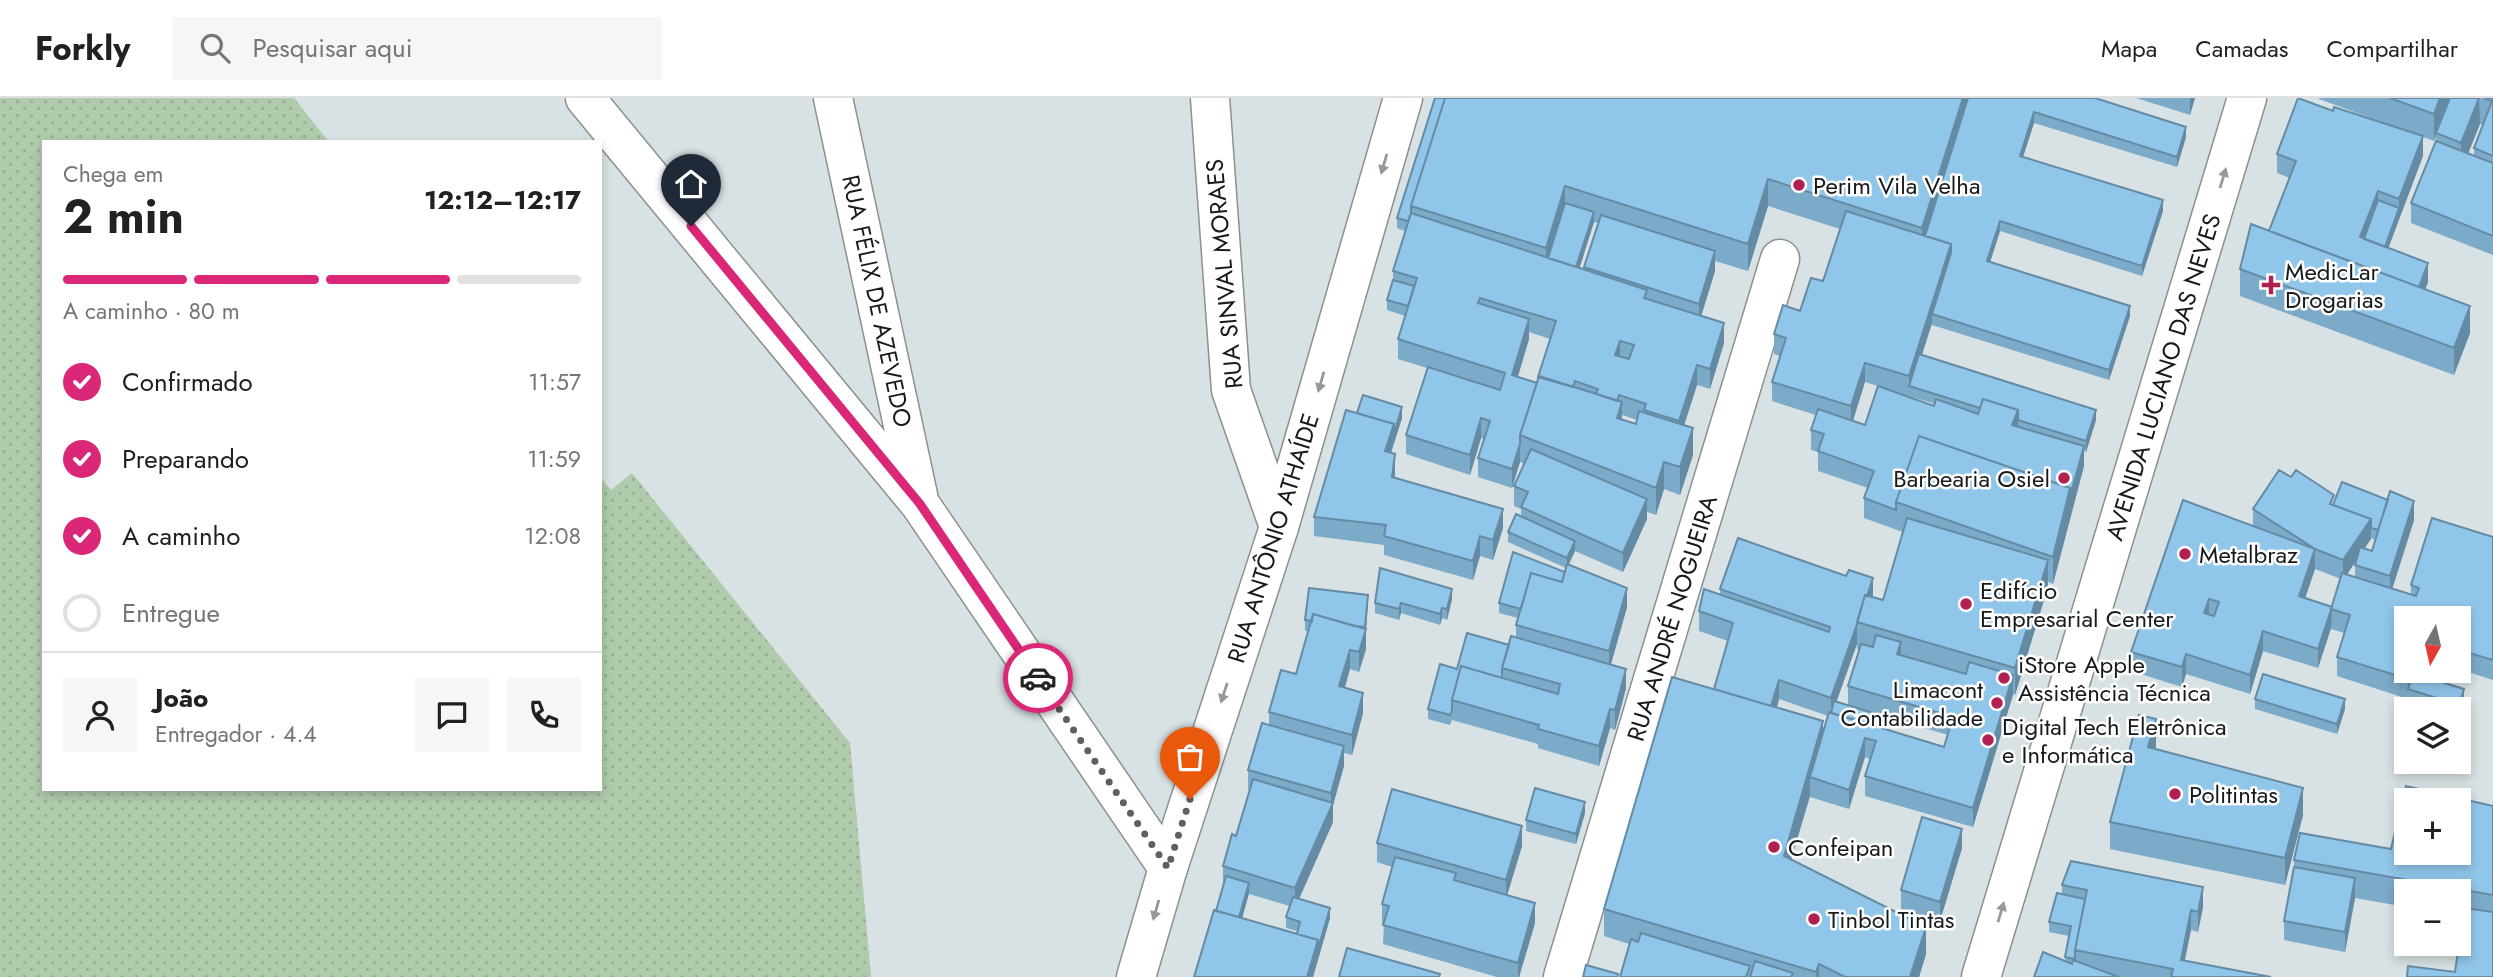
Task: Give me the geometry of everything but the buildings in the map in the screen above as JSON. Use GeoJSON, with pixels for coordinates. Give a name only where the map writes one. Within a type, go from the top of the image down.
{"type":"FeatureCollection","features":[{"type":"Feature","properties":{"kind":"street"},"geometry":{"type":"LineString","coordinates":[[585,98],[920,504],[1168,868]]}},
{"type":"Feature","properties":{"kind":"street","name":"RUA FÉLIX DE AZEVEDO"},"geometry":{"type":"LineString","coordinates":[[833,98],[920,504]]}},
{"type":"Feature","properties":{"kind":"street","name":"RUA SINVAL MORAES"},"geometry":{"type":"LineString","coordinates":[[1210,98],[1231,390],[1279,527]]}},
{"type":"Feature","properties":{"kind":"street","name":"RUA ANTÔNIO ATHAÍDE"},"geometry":{"type":"LineString","coordinates":[[1136,977],[1168,868],[1279,527],[1403,98]]}},
{"type":"Feature","properties":{"kind":"street","name":"AVENIDA LUCIANO DAS NEVES"},"geometry":{"type":"LineString","coordinates":[[1981,977],[2247,98]]}},
{"type":"Feature","properties":{"kind":"street","name":"RUA ANDRÉ NOGUEIRA"},"geometry":{"type":"LineString","coordinates":[[1563,977],[1780,259]]}},
{"type":"Feature","properties":{"kind":"green space"},"geometry":{"type":"Polygon","coordinates":[[[0,98],[294,98],[327,140],[42,140],[42,791],[602,791],[602,479],[611,490],[632,473],[850,743],[871,977],[0,977],[0,98]]]}},
{"type":"Feature","properties":{"kind":"way so far"},"geometry":{"type":"LineString","coordinates":[[1038,678],[1168,868],[1190,799]]}},
{"type":"Feature","properties":{"kind":"place","name":"Perim Vila Velha"},"geometry":{"type":"Point","coordinates":[1799,185]}},
{"type":"Feature","properties":{"kind":"place","name":"MedicLar Drogarias"},"geometry":{"type":"Point","coordinates":[2271,285]}},
{"type":"Feature","properties":{"kind":"place","name":"Barbearia Osiel"},"geometry":{"type":"Point","coordinates":[2064,478]}},
{"type":"Feature","properties":{"kind":"place","name":"Metalbraz"},"geometry":{"type":"Point","coordinates":[2185,554]}},
{"type":"Feature","properties":{"kind":"place","name":"Edifício Empresarial Center"},"geometry":{"type":"Point","coordinates":[1966,604]}},
{"type":"Feature","properties":{"kind":"place","name":"iStore Apple Assistência Técnica"},"geometry":{"type":"Point","coordinates":[2004,678]}},
{"type":"Feature","properties":{"kind":"place","name":"Limacont Contabilidade"},"geometry":{"type":"Point","coordinates":[1997,703]}},
{"type":"Feature","properties":{"kind":"place","name":"Digital Tech Eletrônica e Informática"},"geometry":{"type":"Point","coordinates":[1988,740]}},
{"type":"Feature","properties":{"kind":"place","name":"Politintas"},"geometry":{"type":"Point","coordinates":[2175,794]}},
{"type":"Feature","properties":{"kind":"place","name":"Confeipan"},"geometry":{"type":"Point","coordinates":[1774,847]}},
{"type":"Feature","properties":{"kind":"place","name":"Tinbol Tintas"},"geometry":{"type":"Point","coordinates":[1814,919]}},
{"type":"Feature","properties":{"kind":"route"},"geometry":{"type":"LineString","coordinates":[[691,226],[920,504],[1038,678]]}}]}
